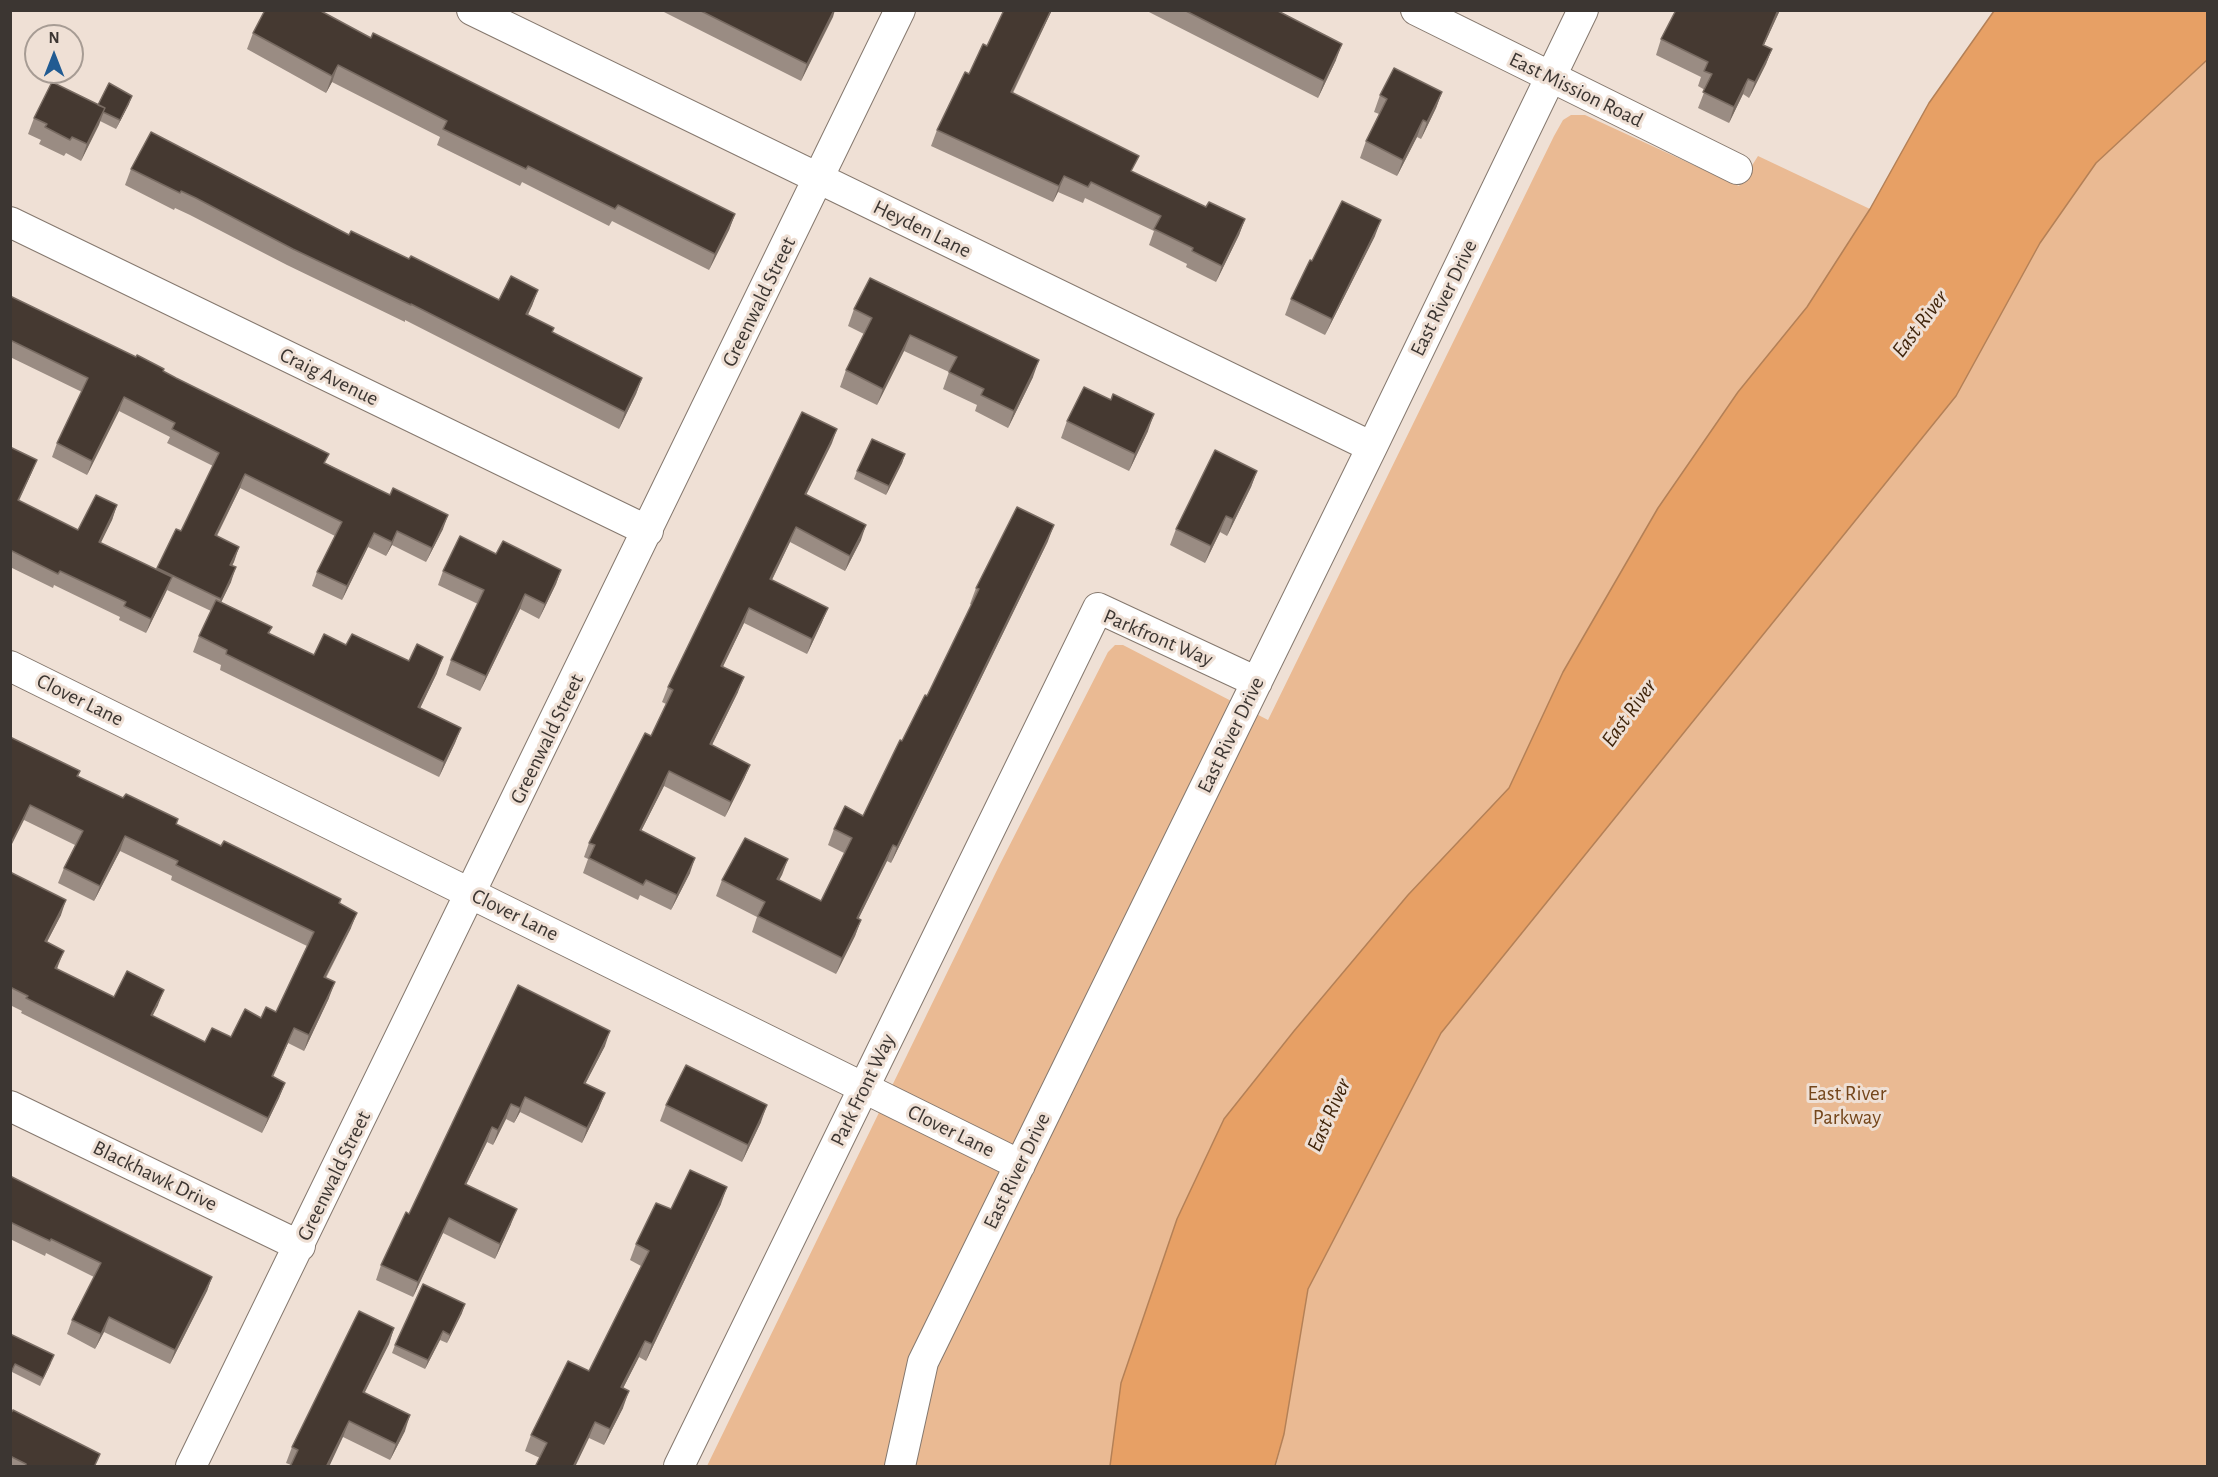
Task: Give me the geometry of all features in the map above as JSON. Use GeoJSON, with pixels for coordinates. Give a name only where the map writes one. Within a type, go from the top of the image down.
{"type":"FeatureCollection","features":[{"type":"Feature","properties":{"kind":"street","name":"Heyden Lane"},"geometry":{"type":"LineString","coordinates":[[472,10],[1372,447]]}},
{"type":"Feature","properties":{"kind":"street","name":"Greenwald Street"},"geometry":{"type":"LineString","coordinates":[[191,1467],[900,10]]}},
{"type":"Feature","properties":{"kind":"street","name":"East Mission Road"},"geometry":{"type":"LineString","coordinates":[[1416,10],[1737,169]]}},
{"type":"Feature","properties":{"kind":"street","name":"East River Drive"},"geometry":{"type":"LineString","coordinates":[[900,1467],[923,1362],[1372,447],[1583,10]]}},
{"type":"Feature","properties":{"kind":"street","name":"Craig Avenue"},"geometry":{"type":"LineString","coordinates":[[10,222],[648,531]]}},
{"type":"Feature","properties":{"kind":"street","name":"Parkfront Way"},"geometry":{"type":"LineString","coordinates":[[1047,714],[1098,608],[1257,682]]}},
{"type":"Feature","properties":{"kind":"street","name":"Clover Lane"},"geometry":{"type":"LineString","coordinates":[[10,666],[1020,1165]]}},
{"type":"Feature","properties":{"kind":"street","name":"Park Front Way"},"geometry":{"type":"LineString","coordinates":[[679,1467],[1047,714]]}},
{"type":"Feature","properties":{"kind":"street","name":"Blackhawk Drive"},"geometry":{"type":"LineString","coordinates":[[10,1106],[300,1246]]}},
{"type":"Feature","properties":{"kind":"green space","name":"East River Parkway"},"geometry":{"type":"Polygon","coordinates":[[[2207,60],[2207,1466],[1276,1466],[1284,1434],[1308,1289],[1441,1033],[1956,396],[2040,243],[2096,163],[2207,60]]]}},
{"type":"Feature","properties":{"kind":"green space"},"geometry":{"type":"Polygon","coordinates":[[[1571,115],[1585,115],[1739,186],[1758,156],[1870,209],[1807,307],[1738,392],[1658,508],[1563,672],[1509,788],[1408,895],[1224,1119],[1177,1219],[1121,1383],[1110,1466],[707,1466],[999,866],[1108,652],[1115,645],[1123,645],[1268,720],[1554,136],[1563,120],[1571,115]]]}},
{"type":"Feature","properties":{"kind":"water","name":"East River"},"geometry":{"type":"Polygon","coordinates":[[[1994,11],[2207,11],[2207,60],[2096,163],[2040,243],[1956,396],[1441,1033],[1308,1289],[1284,1434],[1275,1466],[1110,1466],[1121,1383],[1177,1219],[1224,1119],[1408,895],[1509,788],[1563,672],[1658,508],[1738,392],[1807,307],[1870,209],[1929,103],[1994,11]]]}},
{"type":"Feature","properties":{"kind":"building"},"geometry":{"type":"Polygon","coordinates":[[[265,10],[319,10],[371,38],[373,33],[735,214],[715,254],[618,205],[615,209],[528,166],[526,169],[443,129],[447,121],[338,65],[332,76],[253,33],[265,10]]]}},
{"type":"Feature","properties":{"kind":"building"},"geometry":{"type":"Polygon","coordinates":[[[699,10],[834,10],[807,64],[699,10]]]}},
{"type":"Feature","properties":{"kind":"building"},"geometry":{"type":"Polygon","coordinates":[[[1004,10],[1051,10],[1011,92],[1139,156],[1131,171],[1206,207],[1209,202],[1245,219],[1222,266],[1192,251],[1193,248],[1154,229],[1161,216],[1091,182],[1088,187],[1064,176],[1059,186],[937,130],[965,72],[969,74],[983,44],[987,46],[1004,10]]]}},
{"type":"Feature","properties":{"kind":"building"},"geometry":{"type":"Polygon","coordinates":[[[1184,10],[1276,10],[1342,44],[1324,81],[1184,10]]]}},
{"type":"Feature","properties":{"kind":"building"},"geometry":{"type":"Polygon","coordinates":[[[1676,10],[1778,10],[1763,45],[1772,49],[1755,82],[1748,79],[1734,107],[1703,92],[1712,74],[1704,71],[1708,62],[1661,39],[1676,10]]]}},
{"type":"Feature","properties":{"kind":"building"},"geometry":{"type":"Polygon","coordinates":[[[1394,68],[1442,92],[1427,122],[1423,120],[1403,160],[1366,141],[1387,99],[1380,95],[1394,68]]]}},
{"type":"Feature","properties":{"kind":"building"},"geometry":{"type":"Polygon","coordinates":[[[109,83],[132,96],[120,120],[103,112],[105,108],[98,105],[109,83]]]}},
{"type":"Feature","properties":{"kind":"building"},"geometry":{"type":"Polygon","coordinates":[[[51,84],[56,84],[105,108],[87,144],[72,137],[70,140],[45,127],[47,124],[34,118],[51,84]]]}},
{"type":"Feature","properties":{"kind":"building"},"geometry":{"type":"Polygon","coordinates":[[[151,132],[349,235],[351,231],[409,259],[411,256],[499,300],[511,276],[538,290],[526,314],[554,328],[552,332],[642,378],[625,412],[411,304],[293,249],[196,198],[181,191],[180,193],[131,169],[151,132]]]}},
{"type":"Feature","properties":{"kind":"building"},"geometry":{"type":"Polygon","coordinates":[[[1342,201],[1381,220],[1332,319],[1291,299],[1342,201]]]}},
{"type":"Feature","properties":{"kind":"building"},"geometry":{"type":"Polygon","coordinates":[[[870,278],[1039,360],[1014,411],[981,395],[984,389],[949,372],[957,357],[910,335],[883,389],[846,370],[872,318],[854,309],[870,278]]]}},
{"type":"Feature","properties":{"kind":"building"},"geometry":{"type":"Polygon","coordinates":[[[10,296],[136,357],[137,355],[176,378],[329,454],[324,463],[390,495],[393,488],[448,515],[432,548],[397,531],[392,542],[374,533],[347,586],[317,572],[342,522],[245,474],[215,535],[239,547],[230,565],[236,567],[221,599],[157,568],[176,529],[181,531],[219,453],[172,429],[175,423],[124,397],[92,461],[57,443],[88,378],[10,340],[10,296]]]}},
{"type":"Feature","properties":{"kind":"building"},"geometry":{"type":"Polygon","coordinates":[[[1084,387],[1111,400],[1113,394],[1154,414],[1135,454],[1067,421],[1084,387]]]}},
{"type":"Feature","properties":{"kind":"building"},"geometry":{"type":"Polygon","coordinates":[[[802,412],[837,429],[805,494],[866,525],[850,556],[796,527],[770,579],[828,608],[812,639],[749,608],[721,666],[744,677],[710,744],[750,765],[731,802],[669,771],[640,830],[695,858],[677,895],[646,880],[643,885],[589,858],[595,845],[589,843],[645,733],[651,736],[673,690],[668,687],[802,412]]]}},
{"type":"Feature","properties":{"kind":"building"},"geometry":{"type":"Polygon","coordinates":[[[872,439],[905,454],[889,486],[857,471],[872,439]]]}},
{"type":"Feature","properties":{"kind":"building"},"geometry":{"type":"Polygon","coordinates":[[[10,447],[37,460],[18,500],[78,530],[96,495],[117,505],[99,542],[172,577],[151,619],[124,606],[126,602],[60,571],[58,574],[10,550],[10,447]]]}},
{"type":"Feature","properties":{"kind":"building"},"geometry":{"type":"Polygon","coordinates":[[[1215,450],[1257,471],[1233,519],[1226,516],[1211,546],[1176,529],[1215,450]]]}},
{"type":"Feature","properties":{"kind":"building"},"geometry":{"type":"Polygon","coordinates":[[[1017,507],[1054,525],[897,847],[893,845],[857,918],[861,920],[842,958],[758,916],[765,902],[722,880],[745,838],[788,859],[777,879],[821,901],[852,838],[834,829],[845,806],[863,816],[900,740],[902,741],[925,695],[927,696],[979,589],[976,588],[1017,507]]]}},
{"type":"Feature","properties":{"kind":"building"},"geometry":{"type":"Polygon","coordinates":[[[460,536],[496,554],[503,541],[561,570],[545,604],[525,594],[486,676],[451,660],[484,590],[443,571],[460,536]]]}},
{"type":"Feature","properties":{"kind":"building"},"geometry":{"type":"Polygon","coordinates":[[[216,600],[272,627],[268,633],[314,655],[324,634],[346,645],[352,634],[409,661],[417,644],[443,657],[418,707],[461,728],[444,762],[226,654],[227,650],[199,636],[216,600]]]}},
{"type":"Feature","properties":{"kind":"building"},"geometry":{"type":"Polygon","coordinates":[[[10,737],[80,771],[77,776],[123,798],[126,794],[178,819],[176,824],[221,846],[224,841],[341,899],[339,903],[357,913],[324,977],[335,982],[309,1035],[294,1028],[272,1076],[285,1083],[268,1118],[26,998],[28,996],[10,987],[10,872],[66,900],[45,941],[64,951],[55,968],[114,997],[127,971],[164,990],[151,1015],[205,1042],[212,1028],[231,1037],[245,1009],[261,1018],[266,1007],[276,1012],[314,932],[176,865],[178,861],[125,836],[100,886],[64,868],[83,831],[30,805],[10,845],[10,737]]]}},
{"type":"Feature","properties":{"kind":"building"},"geometry":{"type":"Polygon","coordinates":[[[518,985],[610,1031],[584,1083],[605,1093],[587,1128],[525,1097],[520,1108],[511,1104],[498,1130],[492,1127],[465,1184],[517,1209],[500,1244],[449,1218],[418,1282],[381,1265],[406,1212],[409,1214],[518,985]]]}},
{"type":"Feature","properties":{"kind":"building"},"geometry":{"type":"Polygon","coordinates":[[[686,1065],[767,1105],[748,1145],[666,1105],[686,1065]]]}},
{"type":"Feature","properties":{"kind":"building"},"geometry":{"type":"Polygon","coordinates":[[[690,1170],[727,1187],[652,1344],[645,1341],[621,1387],[629,1391],[610,1429],[595,1422],[573,1467],[535,1467],[547,1443],[531,1435],[568,1361],[589,1371],[649,1251],[636,1244],[656,1203],[671,1209],[690,1170]]]}},
{"type":"Feature","properties":{"kind":"building"},"geometry":{"type":"Polygon","coordinates":[[[10,1176],[212,1277],[175,1350],[109,1317],[101,1334],[72,1320],[101,1263],[10,1222],[10,1176]]]}},
{"type":"Feature","properties":{"kind":"building"},"geometry":{"type":"Polygon","coordinates":[[[423,1284],[465,1304],[450,1335],[443,1331],[428,1360],[395,1345],[423,1284]]]}},
{"type":"Feature","properties":{"kind":"building"},"geometry":{"type":"Polygon","coordinates":[[[359,1311],[394,1328],[363,1392],[410,1415],[396,1444],[349,1421],[326,1467],[290,1467],[298,1450],[292,1447],[359,1311]]]}},
{"type":"Feature","properties":{"kind":"building"},"geometry":{"type":"Polygon","coordinates":[[[10,1334],[54,1355],[43,1378],[15,1364],[12,1370],[10,1369],[10,1334]]]}},
{"type":"Feature","properties":{"kind":"building"},"geometry":{"type":"Polygon","coordinates":[[[13,1410],[100,1454],[94,1467],[25,1467],[26,1464],[10,1456],[10,1414],[13,1410]]]}}]}
